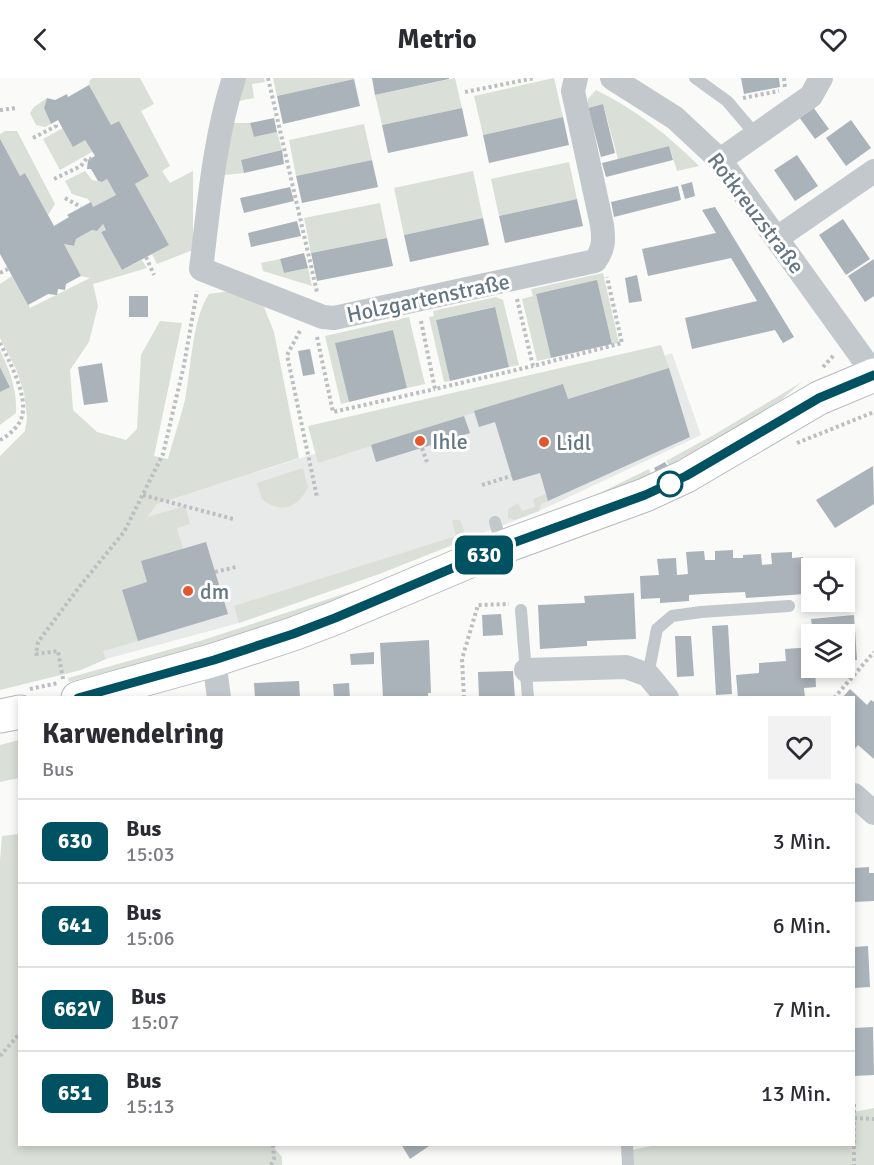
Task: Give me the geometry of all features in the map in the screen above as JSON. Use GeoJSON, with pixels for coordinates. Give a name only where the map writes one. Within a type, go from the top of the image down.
{"type":"FeatureCollection","features":[{"type":"Feature","properties":{"kind":"main road"},"geometry":{"type":"LineString","coordinates":[[71,690],[214,660],[335,618],[499,535],[660,489],[706,465],[819,398],[874,375]]}},
{"type":"Feature","properties":{"kind":"main road"},"geometry":{"type":"LineString","coordinates":[[0,716],[18,712]]}},
{"type":"Feature","properties":{"kind":"street"},"geometry":{"type":"LineString","coordinates":[[201,269],[210,192],[228,97],[234,78]]}},
{"type":"Feature","properties":{"kind":"street"},"geometry":{"type":"LineString","coordinates":[[576,78],[573,91],[604,240],[602,253],[598,257]]}},
{"type":"Feature","properties":{"kind":"street","name":"Rotkreuzstraße"},"geometry":{"type":"LineString","coordinates":[[612,78],[675,118],[720,160],[874,375]]}},
{"type":"Feature","properties":{"kind":"street"},"geometry":{"type":"LineString","coordinates":[[720,160],[811,96],[821,78]]}},
{"type":"Feature","properties":{"kind":"street"},"geometry":{"type":"LineString","coordinates":[[777,238],[874,171]]}},
{"type":"Feature","properties":{"kind":"street","name":"Holzgartenstraße"},"geometry":{"type":"LineString","coordinates":[[201,269],[323,317],[334,318],[595,261],[598,257]]}},
{"type":"Feature","properties":{"kind":"street"},"geometry":{"type":"LineString","coordinates":[[214,660],[219,696]]}},
{"type":"Feature","properties":{"kind":"street"},"geometry":{"type":"LineString","coordinates":[[526,670],[626,667],[648,675],[666,696]]}},
{"type":"Feature","properties":{"kind":"street"},"geometry":{"type":"LineString","coordinates":[[855,796],[874,813]]}},
{"type":"Feature","properties":{"kind":"lane"},"geometry":{"type":"LineString","coordinates":[[695,78],[727,101],[756,135]]}},
{"type":"Feature","properties":{"kind":"lane"},"geometry":{"type":"LineString","coordinates":[[648,675],[657,629],[672,616],[789,606]]}},
{"type":"Feature","properties":{"kind":"lane"},"geometry":{"type":"LineString","coordinates":[[521,610],[528,696]]}},
{"type":"Feature","properties":{"kind":"lane"},"geometry":{"type":"LineString","coordinates":[[627,1146],[628,1165]]}},
{"type":"Feature","properties":{"kind":"path"},"geometry":{"type":"LineString","coordinates":[[268,78],[323,317],[317,333],[333,412],[622,344],[606,271],[598,257]]}},
{"type":"Feature","properties":{"kind":"path"},"geometry":{"type":"LineString","coordinates":[[465,92],[535,78]]}},
{"type":"Feature","properties":{"kind":"path"},"geometry":{"type":"LineString","coordinates":[[727,101],[786,90]]}},
{"type":"Feature","properties":{"kind":"path"},"geometry":{"type":"LineString","coordinates":[[0,110],[17,108]]}},
{"type":"Feature","properties":{"kind":"path"},"geometry":{"type":"LineString","coordinates":[[33,138],[56,126],[55,122]]}},
{"type":"Feature","properties":{"kind":"path"},"geometry":{"type":"LineString","coordinates":[[54,179],[81,166],[87,158],[91,159]]}},
{"type":"Feature","properties":{"kind":"path"},"geometry":{"type":"LineString","coordinates":[[65,198],[81,207]]}},
{"type":"Feature","properties":{"kind":"path"},"geometry":{"type":"LineString","coordinates":[[146,257],[154,275]]}},
{"type":"Feature","properties":{"kind":"path"},"geometry":{"type":"LineString","coordinates":[[0,273],[8,269]]}},
{"type":"Feature","properties":{"kind":"path"},"geometry":{"type":"LineString","coordinates":[[71,690],[58,651],[36,654],[38,642],[124,532],[163,454],[184,365],[201,269]]}},
{"type":"Feature","properties":{"kind":"path"},"geometry":{"type":"LineString","coordinates":[[513,279],[533,366]]}},
{"type":"Feature","properties":{"kind":"path"},"geometry":{"type":"LineString","coordinates":[[416,300],[435,389]]}},
{"type":"Feature","properties":{"kind":"path"},"geometry":{"type":"LineString","coordinates":[[300,331],[287,355],[317,496]]}},
{"type":"Feature","properties":{"kind":"path"},"geometry":{"type":"LineString","coordinates":[[0,343],[15,375],[23,406],[18,424],[0,440]]}},
{"type":"Feature","properties":{"kind":"path"},"geometry":{"type":"LineString","coordinates":[[370,397],[372,403]]}},
{"type":"Feature","properties":{"kind":"path"},"geometry":{"type":"LineString","coordinates":[[422,448],[427,462]]}},
{"type":"Feature","properties":{"kind":"path"},"geometry":{"type":"LineString","coordinates":[[482,485],[511,476]]}},
{"type":"Feature","properties":{"kind":"path"},"geometry":{"type":"LineString","coordinates":[[143,495],[233,519]]}},
{"type":"Feature","properties":{"kind":"path"},"geometry":{"type":"LineString","coordinates":[[215,572],[236,567]]}},
{"type":"Feature","properties":{"kind":"path"},"geometry":{"type":"LineString","coordinates":[[464,696],[462,659],[478,606],[508,604],[521,610]]}},
{"type":"Feature","properties":{"kind":"path"},"geometry":{"type":"LineString","coordinates":[[836,696],[874,652]]}},
{"type":"Feature","properties":{"kind":"path"},"geometry":{"type":"LineString","coordinates":[[0,1056],[18,1035]]}},
{"type":"Feature","properties":{"kind":"path"},"geometry":{"type":"LineString","coordinates":[[855,1118],[874,1119]]}},
{"type":"Feature","properties":{"kind":"path"},"geometry":{"type":"LineString","coordinates":[[271,1165],[274,1159],[273,1146]]}},
{"type":"Feature","properties":{"kind":"path"},"geometry":{"type":"LineString","coordinates":[[854,1146],[854,1165]]}},
{"type":"Feature","properties":{"kind":"shaded area"},"geometry":{"type":"Polygon","coordinates":[[[93,78],[140,78],[154,104],[141,111],[170,166],[162,171],[170,183],[193,171],[193,250],[157,264],[152,254],[169,245],[135,184],[149,176],[119,121],[111,125],[89,85],[93,78]]]}},
{"type":"Feature","properties":{"kind":"shaded area"},"geometry":{"type":"Polygon","coordinates":[[[246,78],[264,78],[265,82],[252,84],[254,98],[239,101],[246,78]]]}},
{"type":"Feature","properties":{"kind":"shaded area"},"geometry":{"type":"Polygon","coordinates":[[[273,78],[354,78],[354,79],[277,96],[273,78]]]}},
{"type":"Feature","properties":{"kind":"shaded area"},"geometry":{"type":"Polygon","coordinates":[[[455,78],[462,108],[382,125],[375,95],[455,78]]]}},
{"type":"Feature","properties":{"kind":"shaded area"},"geometry":{"type":"Polygon","coordinates":[[[554,78],[563,117],[483,135],[474,96],[554,78]]]}},
{"type":"Feature","properties":{"kind":"shaded area"},"geometry":{"type":"Polygon","coordinates":[[[596,90],[650,124],[699,166],[677,171],[669,146],[618,159],[603,104],[588,108],[588,99],[596,90]]]}},
{"type":"Feature","properties":{"kind":"shaded area"},"geometry":{"type":"Polygon","coordinates":[[[47,98],[44,108],[51,124],[45,127],[36,125],[30,113],[34,107],[47,98]]]}},
{"type":"Feature","properties":{"kind":"shaded area"},"geometry":{"type":"Polygon","coordinates":[[[232,123],[250,123],[254,137],[277,132],[282,150],[241,160],[244,173],[224,175],[232,123]]]}},
{"type":"Feature","properties":{"kind":"shaded area"},"geometry":{"type":"Polygon","coordinates":[[[364,124],[372,160],[296,176],[289,140],[364,124]]]}},
{"type":"Feature","properties":{"kind":"shaded area"},"geometry":{"type":"Polygon","coordinates":[[[63,128],[73,146],[85,140],[92,152],[60,170],[43,139],[63,128]]]}},
{"type":"Feature","properties":{"kind":"shaded area"},"geometry":{"type":"Polygon","coordinates":[[[5,131],[17,131],[55,204],[48,215],[25,173],[20,176],[0,141],[0,134],[5,131]]]}},
{"type":"Feature","properties":{"kind":"shaded area"},"geometry":{"type":"Polygon","coordinates":[[[569,162],[577,199],[499,216],[491,179],[569,162]]]}},
{"type":"Feature","properties":{"kind":"shaded area"},"geometry":{"type":"Polygon","coordinates":[[[85,171],[92,180],[102,182],[107,179],[116,195],[93,207],[88,199],[72,194],[65,181],[85,171]]]}},
{"type":"Feature","properties":{"kind":"shaded area"},"geometry":{"type":"Polygon","coordinates":[[[473,171],[483,218],[404,235],[394,188],[473,171]]]}},
{"type":"Feature","properties":{"kind":"shaded area"},"geometry":{"type":"Polygon","coordinates":[[[380,203],[387,238],[311,253],[304,218],[380,203]]]}},
{"type":"Feature","properties":{"kind":"shaded area"},"geometry":{"type":"Polygon","coordinates":[[[103,224],[106,230],[101,232],[122,270],[142,260],[147,268],[93,284],[98,306],[89,342],[70,370],[73,410],[97,432],[126,440],[137,429],[141,355],[160,321],[182,323],[154,456],[168,459],[185,400],[196,331],[203,305],[209,294],[237,290],[248,294],[264,307],[274,332],[299,458],[157,504],[147,517],[185,506],[190,524],[177,528],[183,549],[141,561],[147,582],[122,590],[138,641],[103,651],[106,659],[81,670],[0,690],[0,456],[25,431],[27,418],[24,392],[16,369],[0,338],[0,284],[12,276],[30,308],[90,278],[81,276],[64,244],[74,246],[76,239],[92,230],[97,231],[103,224]]]}},
{"type":"Feature","properties":{"kind":"shaded area"},"geometry":{"type":"Polygon","coordinates":[[[280,259],[284,273],[308,268],[312,286],[263,271],[261,263],[280,259]]]}},
{"type":"Feature","properties":{"kind":"shaded area"},"geometry":{"type":"Polygon","coordinates":[[[603,273],[619,343],[612,344],[597,281],[536,294],[551,358],[537,361],[522,299],[533,296],[531,289],[603,273]]]}},
{"type":"Feature","properties":{"kind":"shaded area"},"geometry":{"type":"Polygon","coordinates":[[[496,297],[503,300],[519,365],[509,367],[494,307],[436,320],[450,381],[444,382],[429,317],[434,316],[433,311],[496,297]]]}},
{"type":"Feature","properties":{"kind":"shaded area"},"geometry":{"type":"Polygon","coordinates":[[[409,317],[425,384],[407,388],[393,330],[336,343],[349,402],[341,404],[325,336],[409,317]]]}},
{"type":"Feature","properties":{"kind":"shaded area"},"geometry":{"type":"Polygon","coordinates":[[[661,345],[669,368],[568,399],[563,384],[318,463],[308,426],[661,345]]]}},
{"type":"Feature","properties":{"kind":"shaded area"},"geometry":{"type":"Polygon","coordinates":[[[0,350],[12,381],[16,413],[0,425],[0,392],[10,386],[0,367],[0,350]]]}},
{"type":"Feature","properties":{"kind":"shaded area"},"geometry":{"type":"Polygon","coordinates":[[[672,353],[701,435],[539,511],[379,574],[239,623],[106,659],[80,596],[157,504],[569,372],[574,386],[672,353]]]}},
{"type":"Feature","properties":{"kind":"shaded area"},"geometry":{"type":"Polygon","coordinates":[[[802,382],[781,400],[717,439],[669,465],[666,461],[717,433],[802,382]]]}},
{"type":"Feature","properties":{"kind":"shaded area"},"geometry":{"type":"Polygon","coordinates":[[[303,468],[308,487],[300,500],[283,508],[269,504],[262,499],[257,483],[303,468]]]}},
{"type":"Feature","properties":{"kind":"shaded area"},"geometry":{"type":"Polygon","coordinates":[[[649,469],[651,474],[604,491],[649,469]]]}},
{"type":"Feature","properties":{"kind":"shaded area"},"geometry":{"type":"Polygon","coordinates":[[[546,494],[548,501],[541,504],[539,511],[515,520],[508,518],[508,509],[518,503],[522,511],[535,507],[533,499],[546,494]]]}},
{"type":"Feature","properties":{"kind":"shaded area"},"geometry":{"type":"Polygon","coordinates":[[[452,520],[460,520],[467,539],[379,574],[239,623],[234,606],[456,536],[452,520]]]}},
{"type":"Feature","properties":{"kind":"shaded area"},"geometry":{"type":"Polygon","coordinates":[[[356,590],[358,592],[323,606],[251,631],[69,682],[68,678],[200,641],[356,590]]]}},
{"type":"Feature","properties":{"kind":"shaded area"},"geometry":{"type":"Polygon","coordinates":[[[18,740],[18,778],[0,782],[0,745],[18,740]]]}},
{"type":"Feature","properties":{"kind":"shaded area"},"geometry":{"type":"Polygon","coordinates":[[[18,834],[18,1146],[273,1146],[282,1157],[282,1165],[0,1165],[0,861],[2,836],[18,834]]]}},
{"type":"Feature","properties":{"kind":"shaded area"},"geometry":{"type":"Polygon","coordinates":[[[874,1108],[874,1165],[623,1165],[621,1152],[652,1146],[855,1146],[855,1112],[874,1108]]]}},
{"type":"Feature","properties":{"kind":"building"},"geometry":{"type":"Polygon","coordinates":[[[372,78],[449,78],[449,79],[375,95],[372,78]]]}},
{"type":"Feature","properties":{"kind":"building"},"geometry":{"type":"Polygon","coordinates":[[[741,78],[779,78],[780,87],[744,94],[741,78]]]}},
{"type":"Feature","properties":{"kind":"building"},"geometry":{"type":"Polygon","coordinates":[[[354,79],[360,106],[283,124],[277,96],[354,79]]]}},
{"type":"Feature","properties":{"kind":"building"},"geometry":{"type":"Polygon","coordinates":[[[89,85],[111,125],[119,121],[149,176],[135,184],[169,245],[122,270],[101,232],[106,230],[103,224],[97,231],[92,230],[76,239],[74,246],[64,244],[81,276],[66,284],[65,290],[58,289],[57,295],[48,294],[28,305],[0,254],[0,139],[20,176],[25,173],[54,226],[69,217],[67,215],[91,202],[93,207],[116,195],[107,179],[102,182],[98,181],[91,169],[87,169],[88,160],[95,156],[85,140],[73,147],[58,120],[51,124],[44,108],[47,98],[55,100],[67,94],[68,97],[89,85]]]}},
{"type":"Feature","properties":{"kind":"building"},"geometry":{"type":"Polygon","coordinates":[[[603,104],[615,153],[601,157],[588,108],[603,104]]]}},
{"type":"Feature","properties":{"kind":"building"},"geometry":{"type":"Polygon","coordinates":[[[813,107],[829,129],[815,139],[799,117],[813,107]]]}},
{"type":"Feature","properties":{"kind":"building"},"geometry":{"type":"Polygon","coordinates":[[[462,108],[468,136],[388,153],[382,125],[462,108]]]}},
{"type":"Feature","properties":{"kind":"building"},"geometry":{"type":"Polygon","coordinates":[[[563,117],[569,145],[489,163],[483,135],[563,117]]]}},
{"type":"Feature","properties":{"kind":"building"},"geometry":{"type":"Polygon","coordinates":[[[274,118],[277,132],[254,137],[250,123],[274,118]]]}},
{"type":"Feature","properties":{"kind":"building"},"geometry":{"type":"Polygon","coordinates":[[[851,120],[871,148],[846,166],[826,138],[851,120]]]}},
{"type":"Feature","properties":{"kind":"building"},"geometry":{"type":"Polygon","coordinates":[[[669,146],[673,160],[606,177],[602,163],[669,146]]]}},
{"type":"Feature","properties":{"kind":"building"},"geometry":{"type":"Polygon","coordinates":[[[282,150],[284,164],[244,173],[241,160],[282,150]]]}},
{"type":"Feature","properties":{"kind":"building"},"geometry":{"type":"Polygon","coordinates":[[[797,155],[818,186],[795,201],[774,170],[797,155]]]}},
{"type":"Feature","properties":{"kind":"building"},"geometry":{"type":"Polygon","coordinates":[[[372,160],[378,187],[302,203],[296,176],[372,160]]]}},
{"type":"Feature","properties":{"kind":"building"},"geometry":{"type":"Polygon","coordinates":[[[692,182],[695,196],[685,199],[681,185],[692,182]]]}},
{"type":"Feature","properties":{"kind":"building"},"geometry":{"type":"Polygon","coordinates":[[[678,186],[681,200],[614,217],[611,202],[678,186]]]}},
{"type":"Feature","properties":{"kind":"building"},"geometry":{"type":"Polygon","coordinates":[[[290,187],[294,201],[244,213],[240,198],[290,187]]]}},
{"type":"Feature","properties":{"kind":"building"},"geometry":{"type":"Polygon","coordinates":[[[577,199],[583,226],[505,243],[499,216],[577,199]]]}},
{"type":"Feature","properties":{"kind":"building"},"geometry":{"type":"Polygon","coordinates":[[[715,207],[794,337],[783,343],[775,330],[692,349],[685,318],[757,301],[731,258],[648,276],[642,249],[716,233],[702,210],[715,207]]]}},
{"type":"Feature","properties":{"kind":"building"},"geometry":{"type":"Polygon","coordinates":[[[483,218],[489,245],[410,262],[404,235],[483,218]]]}},
{"type":"Feature","properties":{"kind":"building"},"geometry":{"type":"Polygon","coordinates":[[[843,219],[870,259],[846,275],[819,235],[843,219]]]}},
{"type":"Feature","properties":{"kind":"building"},"geometry":{"type":"Polygon","coordinates":[[[297,221],[301,236],[251,247],[248,233],[297,221]]]}},
{"type":"Feature","properties":{"kind":"building"},"geometry":{"type":"Polygon","coordinates":[[[387,238],[393,266],[317,281],[311,253],[387,238]]]}},
{"type":"Feature","properties":{"kind":"building"},"geometry":{"type":"Polygon","coordinates":[[[304,253],[308,268],[284,273],[280,259],[304,253]]]}},
{"type":"Feature","properties":{"kind":"building"},"geometry":{"type":"Polygon","coordinates":[[[874,259],[874,296],[865,302],[848,276],[874,259]]]}},
{"type":"Feature","properties":{"kind":"building"},"geometry":{"type":"Polygon","coordinates":[[[637,275],[642,301],[629,303],[625,278],[637,275]]]}},
{"type":"Feature","properties":{"kind":"building"},"geometry":{"type":"Polygon","coordinates":[[[597,280],[612,344],[551,358],[536,294],[597,280]]]}},
{"type":"Feature","properties":{"kind":"building"},"geometry":{"type":"Polygon","coordinates":[[[129,296],[148,296],[148,317],[129,317],[129,296]]]}},
{"type":"Feature","properties":{"kind":"building"},"geometry":{"type":"Polygon","coordinates":[[[495,307],[509,367],[450,381],[436,320],[495,307]]]}},
{"type":"Feature","properties":{"kind":"building"},"geometry":{"type":"Polygon","coordinates":[[[393,330],[407,388],[349,402],[335,343],[393,330]]]}},
{"type":"Feature","properties":{"kind":"building"},"geometry":{"type":"Polygon","coordinates":[[[310,349],[315,374],[303,376],[298,351],[310,349]]]}},
{"type":"Feature","properties":{"kind":"building"},"geometry":{"type":"Polygon","coordinates":[[[102,363],[108,402],[84,405],[78,367],[102,363]]]}},
{"type":"Feature","properties":{"kind":"building"},"geometry":{"type":"Polygon","coordinates":[[[0,367],[10,387],[0,392],[0,367]]]}},
{"type":"Feature","properties":{"kind":"building"},"geometry":{"type":"Polygon","coordinates":[[[669,368],[690,437],[548,501],[540,473],[513,481],[495,422],[479,427],[474,411],[563,384],[568,399],[669,368]]]}},
{"type":"Feature","properties":{"kind":"building"},"geometry":{"type":"Polygon","coordinates":[[[464,416],[470,433],[376,462],[371,445],[464,416]]]}},
{"type":"Feature","properties":{"kind":"building"},"geometry":{"type":"Polygon","coordinates":[[[665,462],[668,467],[656,472],[654,468],[665,462]]]}},
{"type":"Feature","properties":{"kind":"building"},"geometry":{"type":"Polygon","coordinates":[[[873,466],[874,504],[835,528],[816,500],[873,466]]]}},
{"type":"Feature","properties":{"kind":"building"},"geometry":{"type":"Polygon","coordinates":[[[206,542],[228,614],[138,641],[122,590],[147,582],[141,561],[206,542]]]}},
{"type":"Feature","properties":{"kind":"building"},"geometry":{"type":"Polygon","coordinates":[[[733,550],[733,558],[761,554],[762,565],[772,564],[771,553],[792,552],[792,558],[803,557],[801,558],[801,594],[746,598],[745,592],[703,594],[689,595],[689,601],[660,603],[660,598],[641,599],[640,576],[659,575],[657,559],[676,558],[677,575],[688,574],[686,552],[704,551],[705,560],[715,560],[715,551],[733,550]]]}},
{"type":"Feature","properties":{"kind":"building"},"geometry":{"type":"Polygon","coordinates":[[[634,593],[636,639],[587,641],[587,646],[540,649],[538,605],[585,603],[584,596],[634,593]]]}},
{"type":"Feature","properties":{"kind":"building"},"geometry":{"type":"Polygon","coordinates":[[[501,614],[503,635],[483,636],[482,615],[501,614]]]}},
{"type":"Feature","properties":{"kind":"building"},"geometry":{"type":"Polygon","coordinates":[[[854,615],[855,624],[812,624],[811,619],[854,615]]]}},
{"type":"Feature","properties":{"kind":"building"},"geometry":{"type":"Polygon","coordinates":[[[728,625],[732,694],[716,695],[712,626],[728,625]]]}},
{"type":"Feature","properties":{"kind":"building"},"geometry":{"type":"Polygon","coordinates":[[[855,630],[857,660],[855,660],[855,630]]]}},
{"type":"Feature","properties":{"kind":"building"},"geometry":{"type":"Polygon","coordinates":[[[675,636],[691,636],[694,676],[677,677],[675,636]]]}},
{"type":"Feature","properties":{"kind":"building"},"geometry":{"type":"Polygon","coordinates":[[[429,640],[431,693],[428,693],[428,696],[383,696],[380,643],[429,640]]]}},
{"type":"Feature","properties":{"kind":"building"},"geometry":{"type":"Polygon","coordinates":[[[801,648],[801,678],[816,678],[816,687],[804,688],[805,696],[738,696],[736,675],[759,673],[759,663],[786,661],[785,649],[801,648]]]}},
{"type":"Feature","properties":{"kind":"building"},"geometry":{"type":"Polygon","coordinates":[[[374,652],[374,664],[351,665],[350,654],[374,652]]]}},
{"type":"Feature","properties":{"kind":"building"},"geometry":{"type":"Polygon","coordinates":[[[513,671],[515,696],[479,696],[478,672],[513,671]]]}},
{"type":"Feature","properties":{"kind":"building"},"geometry":{"type":"Polygon","coordinates":[[[299,681],[300,696],[255,696],[254,683],[299,681]]]}},
{"type":"Feature","properties":{"kind":"building"},"geometry":{"type":"Polygon","coordinates":[[[349,683],[350,696],[334,696],[333,684],[349,683]]]}},
{"type":"Feature","properties":{"kind":"building"},"geometry":{"type":"Polygon","coordinates":[[[850,689],[867,705],[871,700],[874,702],[874,759],[858,745],[855,749],[855,696],[844,696],[850,689]]]}},
{"type":"Feature","properties":{"kind":"building"},"geometry":{"type":"Polygon","coordinates":[[[869,867],[869,873],[874,873],[874,901],[855,902],[855,868],[869,867]]]}},
{"type":"Feature","properties":{"kind":"building"},"geometry":{"type":"Polygon","coordinates":[[[868,946],[870,987],[855,988],[855,947],[868,946]]]}},
{"type":"Feature","properties":{"kind":"building"},"geometry":{"type":"Polygon","coordinates":[[[873,1027],[874,1075],[855,1076],[855,1028],[873,1027]]]}},
{"type":"Feature","properties":{"kind":"building"},"geometry":{"type":"Polygon","coordinates":[[[402,1146],[429,1146],[410,1159],[402,1146]]]}},
{"type":"Feature","properties":{"kind":"bus line","name":"630"},"geometry":{"type":"LineString","coordinates":[[85,696],[214,660],[293,634],[502,547],[660,489],[819,398],[874,375]]}},
{"type":"Feature","properties":{"kind":"place","name":"Ihle"},"geometry":{"type":"Point","coordinates":[420,441]}},
{"type":"Feature","properties":{"kind":"place","name":"Lidl"},"geometry":{"type":"Point","coordinates":[544,442]}},
{"type":"Feature","properties":{"kind":"place","name":"dm"},"geometry":{"type":"Point","coordinates":[188,591]}}]}
